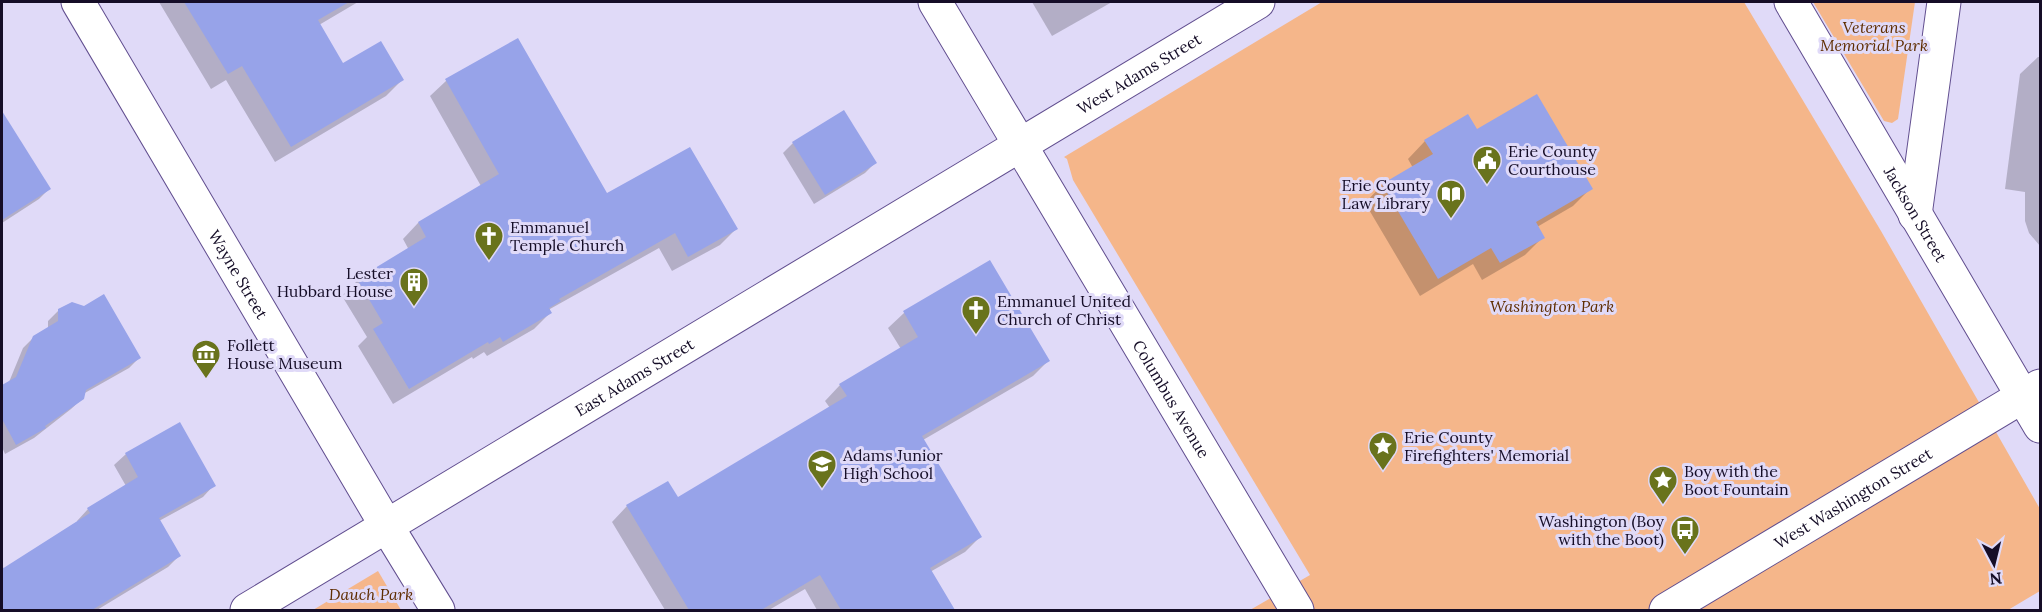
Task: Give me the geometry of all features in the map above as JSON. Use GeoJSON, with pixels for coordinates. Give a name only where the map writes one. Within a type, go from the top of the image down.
{"type":"FeatureCollection","features":[{"type":"Feature","properties":{"kind":"street","name":"Wayne Street"},"geometry":{"type":"LineString","coordinates":[[78,2],[438,610]]}},
{"type":"Feature","properties":{"kind":"street","name":"Columbus Avenue"},"geometry":{"type":"LineString","coordinates":[[935,2],[1297,610]]}},
{"type":"Feature","properties":{"kind":"street","name":"West Adams Street"},"geometry":{"type":"LineString","coordinates":[[1020,144],[1258,2]]}},
{"type":"Feature","properties":{"kind":"street","name":"Jackson Street"},"geometry":{"type":"LineString","coordinates":[[1791,2],[1916,215],[2032,391],[2040,426]]}},
{"type":"Feature","properties":{"kind":"street"},"geometry":{"type":"LineString","coordinates":[[1916,215],[1944,2]]}},
{"type":"Feature","properties":{"kind":"street","name":"East Adams Street"},"geometry":{"type":"LineString","coordinates":[[247,610],[1020,144]]}},
{"type":"Feature","properties":{"kind":"street","name":"West Washington Street"},"geometry":{"type":"LineString","coordinates":[[1666,610],[2032,391]]}},
{"type":"Feature","properties":{"kind":"green space","name":"Washington Park"},"geometry":{"type":"Polygon","coordinates":[[[1322,2],[1744,2],[1881,231],[2040,509],[2040,591],[2008,610],[1250,610],[1310,575],[1073,180],[1067,159],[1064,157],[1322,2]]]}},
{"type":"Feature","properties":{"kind":"green space","name":"Veterans Memorial Park"},"geometry":{"type":"Polygon","coordinates":[[[1813,2],[1915,2],[1898,119],[1892,123],[1884,121],[1813,2]]]}},
{"type":"Feature","properties":{"kind":"green space","name":"Dauch Park"},"geometry":{"type":"Polygon","coordinates":[[[378,571],[401,610],[313,610],[378,571]]]}},
{"type":"Feature","properties":{"kind":"building"},"geometry":{"type":"Polygon","coordinates":[[[184,2],[349,2],[318,20],[343,63],[381,41],[404,80],[291,147],[242,66],[228,74],[184,2]]]}},
{"type":"Feature","properties":{"kind":"building"},"geometry":{"type":"Polygon","coordinates":[[[518,38],[607,193],[690,147],[738,229],[688,257],[675,233],[559,299],[561,301],[549,308],[552,313],[503,342],[500,337],[489,344],[488,342],[409,389],[373,329],[383,323],[357,279],[426,237],[418,222],[499,174],[445,79],[518,38]]]}},
{"type":"Feature","properties":{"kind":"building","name":"Erie County Courthouse"},"geometry":{"type":"Polygon","coordinates":[[[1537,94],[1593,189],[1536,222],[1545,238],[1500,263],[1491,248],[1438,279],[1382,184],[1433,154],[1424,140],[1468,114],[1477,129],[1537,94]]]}},
{"type":"Feature","properties":{"kind":"building"},"geometry":{"type":"Polygon","coordinates":[[[844,110],[877,163],[825,195],[792,142],[844,110]]]}},
{"type":"Feature","properties":{"kind":"building"},"geometry":{"type":"Polygon","coordinates":[[[2,111],[51,189],[2,220],[2,111]]]}},
{"type":"Feature","properties":{"kind":"building","name":"Adams Junior High School"},"geometry":{"type":"Polygon","coordinates":[[[990,260],[1050,361],[922,436],[982,537],[930,568],[955,610],[841,610],[820,575],[761,610],[689,610],[626,505],[668,481],[678,497],[847,396],[839,384],[918,337],[903,311],[990,260]]]}},
{"type":"Feature","properties":{"kind":"building"},"geometry":{"type":"Polygon","coordinates":[[[104,294],[141,358],[86,390],[84,399],[45,426],[46,428],[16,445],[2,419],[2,385],[16,377],[33,336],[58,321],[58,309],[72,302],[84,306],[104,294]]]}},
{"type":"Feature","properties":{"kind":"building"},"geometry":{"type":"Polygon","coordinates":[[[180,422],[216,486],[159,518],[181,556],[92,610],[2,610],[2,569],[90,513],[87,508],[138,477],[125,453],[180,422]]]}},
{"type":"Feature","properties":{"kind":"place","name":"Erie County Courthouse"},"geometry":{"type":"Point","coordinates":[1487,186]}},
{"type":"Feature","properties":{"kind":"place","name":"Erie County Law Library"},"geometry":{"type":"Point","coordinates":[1451,220]}},
{"type":"Feature","properties":{"kind":"place","name":"Emmanuel Temple Church"},"geometry":{"type":"Point","coordinates":[489,262]}},
{"type":"Feature","properties":{"kind":"place","name":"Lester Hubbard House"},"geometry":{"type":"Point","coordinates":[414,308]}},
{"type":"Feature","properties":{"kind":"place","name":"Emmanuel United Church of Christ"},"geometry":{"type":"Point","coordinates":[976,336]}},
{"type":"Feature","properties":{"kind":"place","name":"Follett House Museum"},"geometry":{"type":"Point","coordinates":[206,380]}},
{"type":"Feature","properties":{"kind":"place","name":"Erie County Firefighters' Memorial"},"geometry":{"type":"Point","coordinates":[1383,472]}},
{"type":"Feature","properties":{"kind":"place","name":"Adams Junior High School"},"geometry":{"type":"Point","coordinates":[822,490]}},
{"type":"Feature","properties":{"kind":"place","name":"Boy with the Boot Fountain"},"geometry":{"type":"Point","coordinates":[1663,506]}},
{"type":"Feature","properties":{"kind":"place","name":"Washington (Boy with the Boot)"},"geometry":{"type":"Point","coordinates":[1685,556]}}]}
